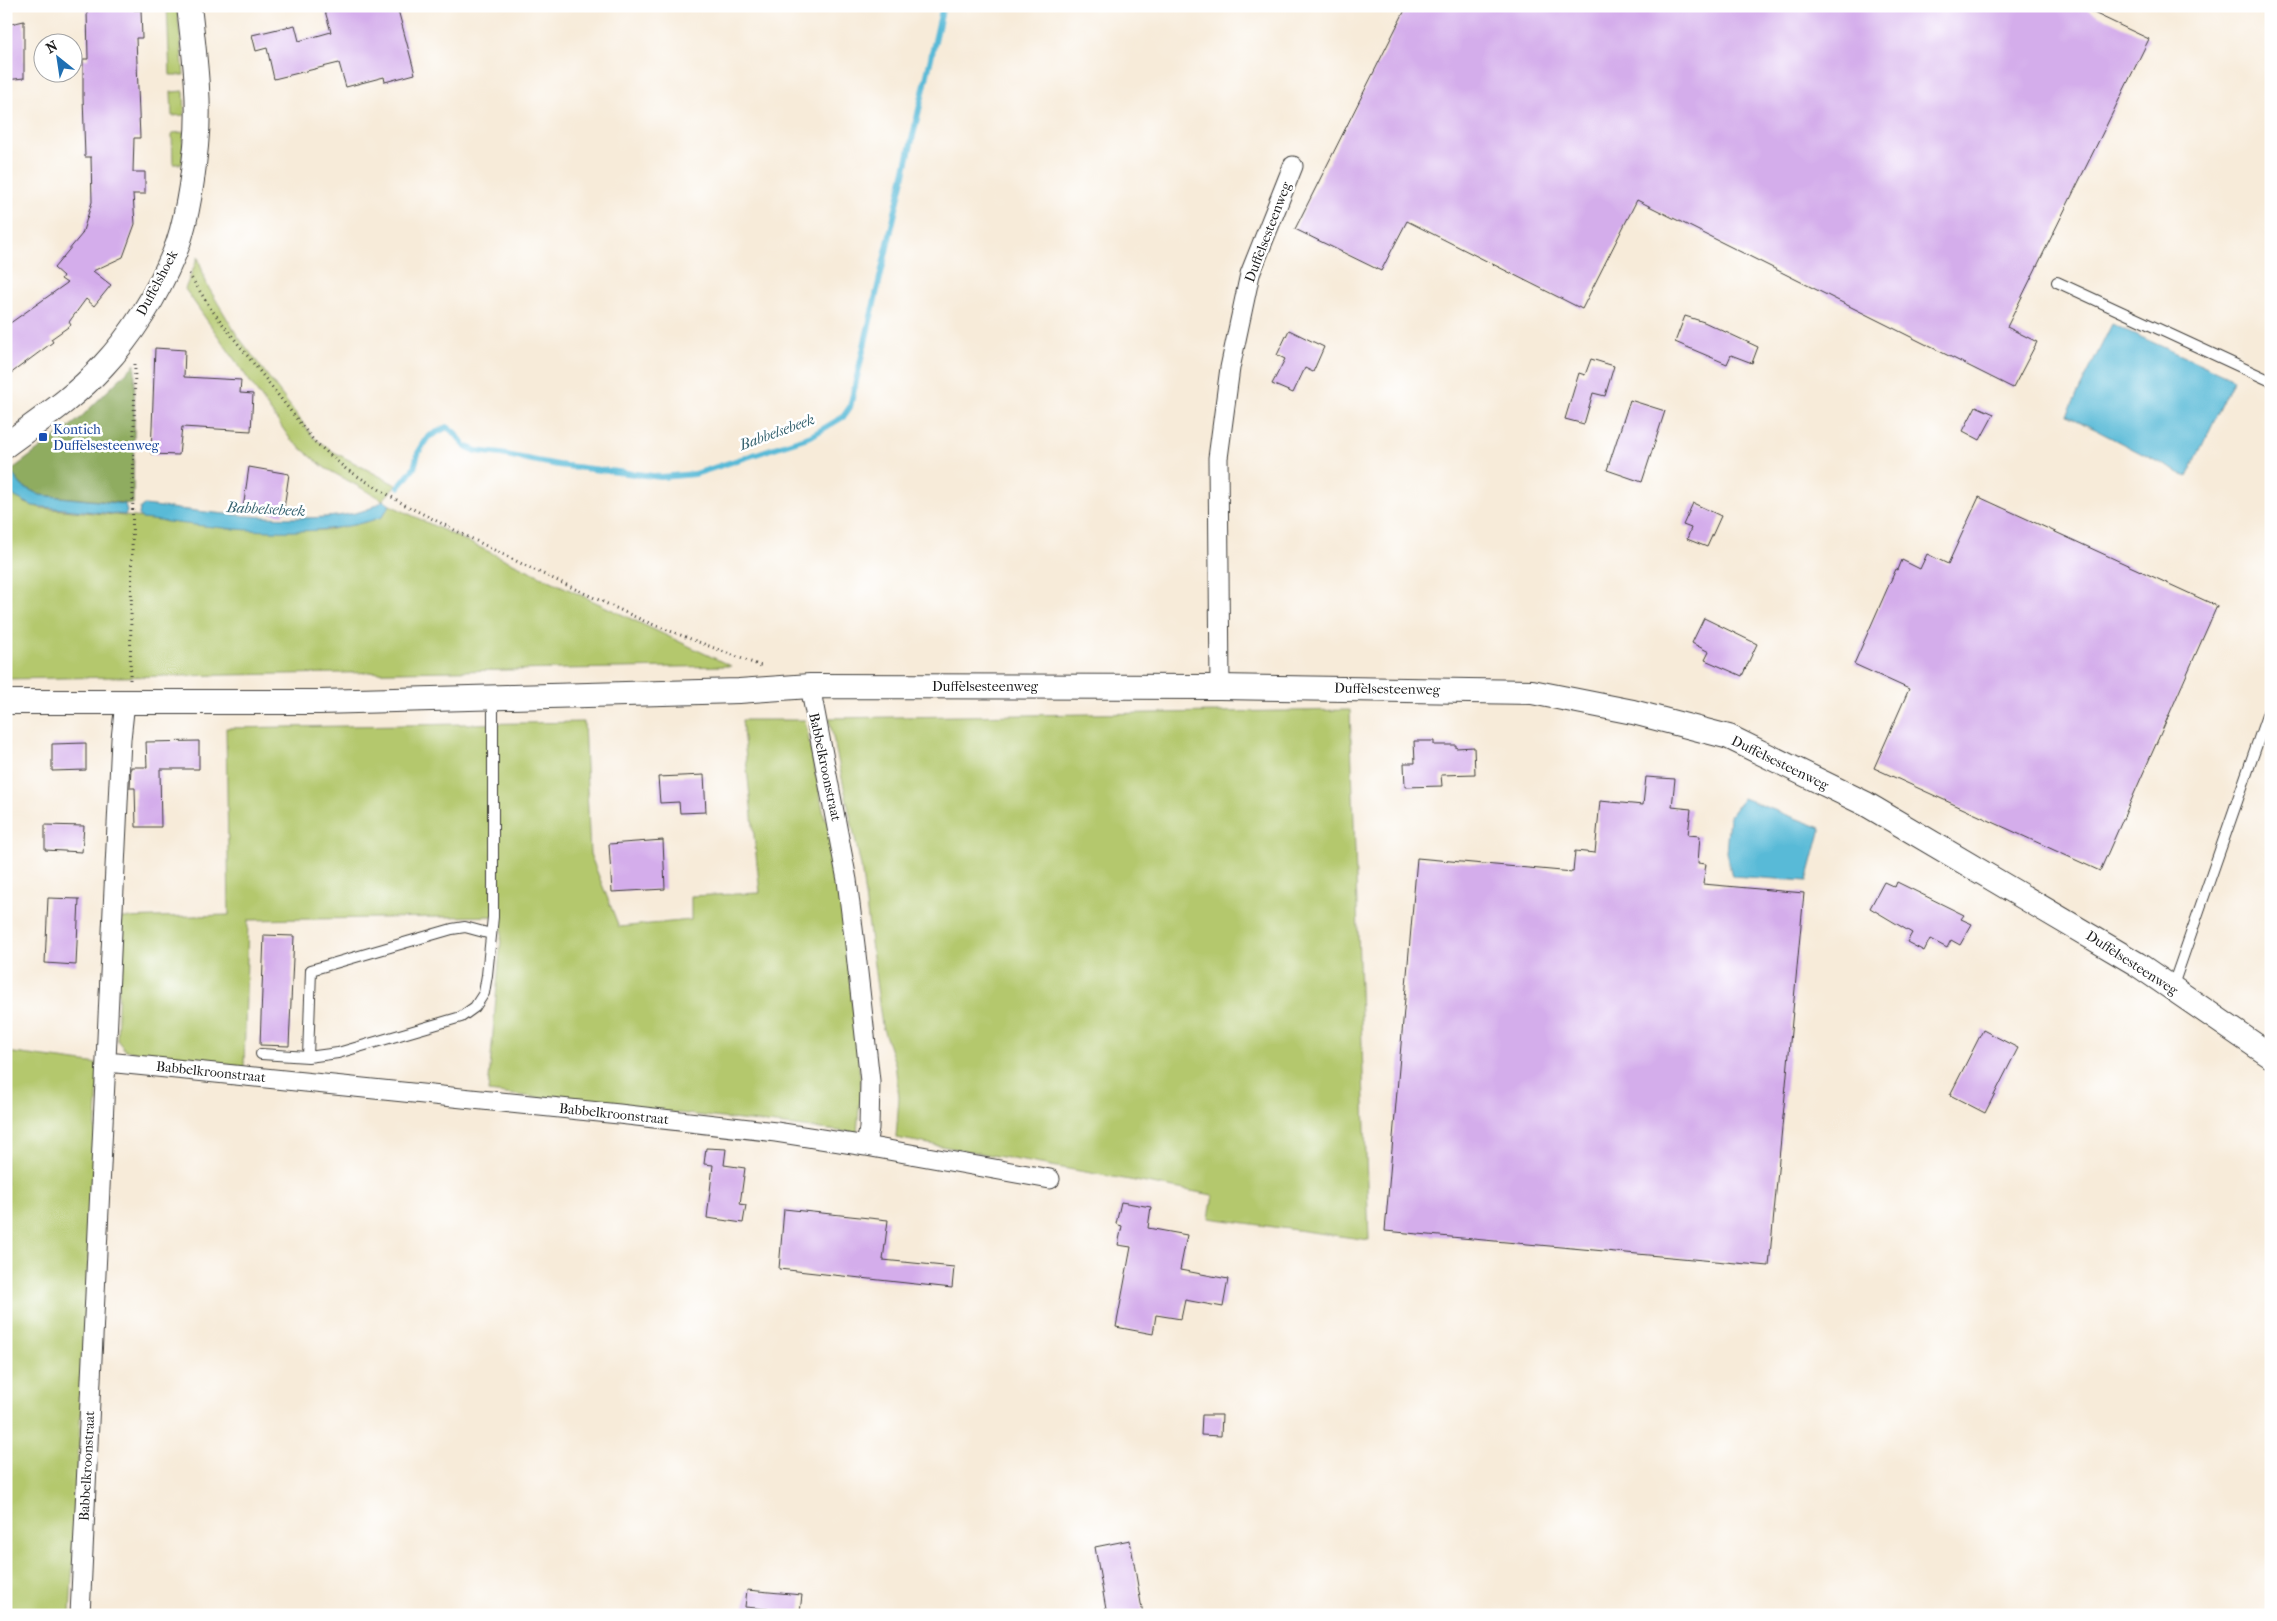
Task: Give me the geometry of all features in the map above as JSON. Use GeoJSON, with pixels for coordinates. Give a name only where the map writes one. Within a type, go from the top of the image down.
{"type":"FeatureCollection","features":[{"type":"Feature","properties":{"kind":"street","name":"Duffelshoek"},"geometry":{"type":"LineString","coordinates":[[6,445],[63,404],[103,366],[126,337],[153,297],[175,253],[188,200],[196,146],[196,74],[189,6]]}},
{"type":"Feature","properties":{"kind":"street","name":"Duffelsesteenweg"},"geometry":{"type":"LineString","coordinates":[[1220,687],[1218,458],[1230,368],[1250,274],[1294,166]]}},
{"type":"Feature","properties":{"kind":"street","name":"Duffelsesteenweg"},"geometry":{"type":"LineString","coordinates":[[6,702],[319,702],[739,690],[810,686],[1220,687],[1532,692],[1633,712],[1729,737],[1866,804],[2137,964],[2271,1056]]}},
{"type":"Feature","properties":{"kind":"street","name":"Babbelkroonstraat"},"geometry":{"type":"LineString","coordinates":[[810,686],[845,871],[855,944],[870,1081],[869,1128],[866,1146]]}},
{"type":"Feature","properties":{"kind":"street"},"geometry":{"type":"LineString","coordinates":[[107,1062],[121,739],[125,702]]}},
{"type":"Feature","properties":{"kind":"street","name":"Babbelkroonstraat"},"geometry":{"type":"LineString","coordinates":[[80,1615],[107,1062],[628,1115],[776,1132],[1050,1179]]}},
{"type":"Feature","properties":{"kind":"lane"},"geometry":{"type":"LineString","coordinates":[[2057,282],[2271,381]]}},
{"type":"Feature","properties":{"kind":"lane"},"geometry":{"type":"LineString","coordinates":[[261,1054],[308,1057],[338,1053],[461,1016],[474,1007],[484,993],[491,934],[493,697]]}},
{"type":"Feature","properties":{"kind":"lane"},"geometry":{"type":"LineString","coordinates":[[2172,988],[2271,704]]}},
{"type":"Feature","properties":{"kind":"lane"},"geometry":{"type":"LineString","coordinates":[[308,1057],[311,970],[452,929],[465,927],[491,934]]}},
{"type":"Feature","properties":{"kind":"path"},"geometry":{"type":"LineString","coordinates":[[175,253],[211,309],[314,441],[346,469],[405,505],[537,572],[644,621],[766,668]]}},
{"type":"Feature","properties":{"kind":"path"},"geometry":{"type":"LineString","coordinates":[[125,702],[130,687],[135,364],[126,337]]}},
{"type":"Feature","properties":{"kind":"green space"},"geometry":{"type":"Polygon","coordinates":[[[167,6],[177,6],[184,75],[170,75],[167,6]]]}},
{"type":"Feature","properties":{"kind":"green space"},"geometry":{"type":"Polygon","coordinates":[[[184,91],[185,115],[172,116],[171,92],[184,91]]]}},
{"type":"Feature","properties":{"kind":"green space"},"geometry":{"type":"Polygon","coordinates":[[[184,132],[182,164],[173,164],[172,133],[184,132]]]}},
{"type":"Feature","properties":{"kind":"green space"},"geometry":{"type":"Polygon","coordinates":[[[198,257],[207,285],[237,335],[314,438],[334,452],[396,485],[383,500],[325,468],[291,440],[185,289],[198,257]]]}},
{"type":"Feature","properties":{"kind":"green space"},"geometry":{"type":"Polygon","coordinates":[[[135,364],[133,504],[40,495],[22,486],[10,471],[77,421],[135,364]]]}},
{"type":"Feature","properties":{"kind":"green space"},"geometry":{"type":"Polygon","coordinates":[[[6,487],[25,503],[41,508],[269,530],[328,530],[382,517],[390,505],[731,666],[6,679],[6,487]]]}},
{"type":"Feature","properties":{"kind":"green space"},"geometry":{"type":"Polygon","coordinates":[[[1350,710],[1369,1240],[1209,1218],[1213,1195],[896,1138],[899,1097],[895,1063],[882,1026],[861,866],[829,718],[1350,710]]]}},
{"type":"Feature","properties":{"kind":"green space"},"geometry":{"type":"Polygon","coordinates":[[[742,720],[805,720],[825,820],[828,820],[841,893],[861,1086],[857,1133],[488,1092],[503,916],[248,920],[244,1067],[142,1054],[125,1050],[117,1040],[121,918],[229,915],[226,728],[584,722],[590,854],[619,927],[691,920],[691,896],[760,893],[742,720]]]}},
{"type":"Feature","properties":{"kind":"green space"},"geometry":{"type":"Polygon","coordinates":[[[6,1052],[99,1064],[70,1615],[6,1615],[6,1052]]]}},
{"type":"Feature","properties":{"kind":"water"},"geometry":{"type":"Polygon","coordinates":[[[2112,324],[2234,379],[2187,477],[2067,415],[2112,324]]]}},
{"type":"Feature","properties":{"kind":"water"},"geometry":{"type":"Polygon","coordinates":[[[10,471],[22,486],[40,495],[125,504],[127,512],[125,515],[33,506],[15,497],[6,487],[6,474],[10,471]]]}},
{"type":"Feature","properties":{"kind":"water"},"geometry":{"type":"Polygon","coordinates":[[[383,500],[390,505],[382,517],[354,525],[294,531],[232,529],[142,519],[139,515],[140,508],[144,505],[232,515],[305,518],[338,516],[365,510],[383,500]]]}},
{"type":"Feature","properties":{"kind":"water"},"geometry":{"type":"Polygon","coordinates":[[[1743,798],[1821,828],[1807,881],[1732,876],[1726,852],[1729,817],[1743,798]]]}},
{"type":"Feature","properties":{"kind":"building"},"geometry":{"type":"Polygon","coordinates":[[[113,6],[132,6],[134,10],[141,10],[142,38],[136,38],[140,138],[134,138],[133,172],[145,172],[145,194],[133,194],[135,224],[123,257],[93,271],[111,285],[94,306],[86,299],[69,322],[71,325],[51,339],[53,342],[6,377],[6,326],[67,283],[61,279],[63,276],[54,268],[82,234],[92,202],[91,157],[85,157],[83,97],[83,59],[88,59],[87,10],[113,6]]]}},
{"type":"Feature","properties":{"kind":"building"},"geometry":{"type":"Polygon","coordinates":[[[344,6],[397,6],[415,74],[385,82],[384,77],[346,87],[339,63],[274,79],[267,48],[256,51],[252,35],[295,25],[299,41],[331,32],[325,11],[344,6]]]}},
{"type":"Feature","properties":{"kind":"building"},"geometry":{"type":"Polygon","coordinates":[[[1407,6],[2079,6],[2149,39],[2007,327],[2037,342],[2013,388],[1637,200],[1582,309],[1407,221],[1381,271],[1295,229],[1407,6]]]}},
{"type":"Feature","properties":{"kind":"building"},"geometry":{"type":"Polygon","coordinates":[[[24,21],[24,78],[6,80],[6,25],[24,21]]]}},
{"type":"Feature","properties":{"kind":"building"},"geometry":{"type":"Polygon","coordinates":[[[1685,316],[1704,322],[1758,347],[1752,363],[1731,355],[1727,364],[1675,342],[1685,316]]]}},
{"type":"Feature","properties":{"kind":"building"},"geometry":{"type":"Polygon","coordinates":[[[1289,330],[1324,347],[1313,372],[1305,368],[1293,393],[1272,384],[1285,359],[1277,355],[1289,330]]]}},
{"type":"Feature","properties":{"kind":"building"},"geometry":{"type":"Polygon","coordinates":[[[155,348],[185,350],[184,377],[241,380],[240,393],[253,394],[251,431],[182,427],[179,455],[151,454],[155,348]]]}},
{"type":"Feature","properties":{"kind":"building"},"geometry":{"type":"Polygon","coordinates":[[[1591,359],[1614,366],[1605,396],[1593,393],[1584,424],[1565,419],[1579,373],[1585,375],[1591,359]]]}},
{"type":"Feature","properties":{"kind":"building"},"geometry":{"type":"Polygon","coordinates":[[[1630,400],[1665,411],[1642,482],[1607,470],[1630,400]]]}},
{"type":"Feature","properties":{"kind":"building"},"geometry":{"type":"Polygon","coordinates":[[[1976,406],[1994,414],[1980,440],[1963,431],[1976,406]]]}},
{"type":"Feature","properties":{"kind":"building"},"geometry":{"type":"Polygon","coordinates":[[[249,467],[289,474],[283,515],[243,509],[249,467]]]}},
{"type":"Feature","properties":{"kind":"building"},"geometry":{"type":"Polygon","coordinates":[[[1979,497],[2217,606],[2100,871],[1874,768],[1909,689],[1854,664],[1896,569],[1898,570],[1902,560],[1920,569],[1927,554],[1948,564],[1979,497]]]}},
{"type":"Feature","properties":{"kind":"building"},"geometry":{"type":"Polygon","coordinates":[[[1693,503],[1721,516],[1707,547],[1687,539],[1691,528],[1683,525],[1693,503]]]}},
{"type":"Feature","properties":{"kind":"building"},"geometry":{"type":"Polygon","coordinates":[[[1704,618],[1757,644],[1742,676],[1705,660],[1709,652],[1692,643],[1704,618]]]}},
{"type":"Feature","properties":{"kind":"building"},"geometry":{"type":"Polygon","coordinates":[[[199,741],[199,769],[160,769],[161,827],[136,827],[135,788],[130,788],[131,767],[147,767],[146,742],[199,741]]]}},
{"type":"Feature","properties":{"kind":"building"},"geometry":{"type":"Polygon","coordinates":[[[1414,741],[1434,741],[1434,745],[1456,745],[1456,748],[1474,747],[1475,774],[1441,775],[1442,786],[1405,787],[1404,763],[1415,763],[1414,741]]]}},
{"type":"Feature","properties":{"kind":"building"},"geometry":{"type":"Polygon","coordinates":[[[86,743],[86,770],[52,771],[52,744],[86,743]]]}},
{"type":"Feature","properties":{"kind":"building"},"geometry":{"type":"Polygon","coordinates":[[[704,775],[706,812],[680,813],[679,802],[660,803],[658,777],[704,775]]]}},
{"type":"Feature","properties":{"kind":"building"},"geometry":{"type":"Polygon","coordinates":[[[1646,777],[1675,779],[1672,807],[1691,809],[1688,835],[1700,836],[1698,863],[1706,864],[1703,884],[1804,893],[1769,1266],[1385,1231],[1417,858],[1573,872],[1575,851],[1595,853],[1600,801],[1643,805],[1646,777]]]}},
{"type":"Feature","properties":{"kind":"building"},"geometry":{"type":"Polygon","coordinates":[[[45,825],[84,826],[82,852],[45,850],[45,825]]]}},
{"type":"Feature","properties":{"kind":"building"},"geometry":{"type":"Polygon","coordinates":[[[663,840],[665,889],[612,892],[609,844],[663,840]]]}},
{"type":"Feature","properties":{"kind":"building"},"geometry":{"type":"Polygon","coordinates":[[[1884,882],[1895,887],[1897,882],[1964,915],[1961,919],[1972,924],[1960,945],[1951,940],[1947,948],[1930,939],[1924,951],[1907,942],[1912,933],[1870,908],[1884,882]]]}},
{"type":"Feature","properties":{"kind":"building"},"geometry":{"type":"Polygon","coordinates":[[[48,898],[79,899],[76,965],[45,963],[48,898]]]}},
{"type":"Feature","properties":{"kind":"building"},"geometry":{"type":"Polygon","coordinates":[[[264,935],[294,936],[289,1046],[260,1045],[264,935]]]}},
{"type":"Feature","properties":{"kind":"building"},"geometry":{"type":"Polygon","coordinates":[[[1983,1030],[2018,1048],[1985,1113],[1950,1095],[1983,1030]]]}},
{"type":"Feature","properties":{"kind":"building"},"geometry":{"type":"Polygon","coordinates":[[[706,1148],[726,1149],[724,1165],[745,1168],[740,1204],[746,1205],[743,1223],[707,1218],[713,1165],[704,1164],[706,1148]]]}},
{"type":"Feature","properties":{"kind":"building"},"geometry":{"type":"Polygon","coordinates":[[[1121,1202],[1151,1207],[1148,1228],[1187,1235],[1180,1270],[1228,1279],[1223,1307],[1185,1300],[1181,1319],[1156,1315],[1153,1334],[1116,1327],[1131,1247],[1118,1245],[1122,1226],[1116,1224],[1121,1202]]]}},
{"type":"Feature","properties":{"kind":"building"},"geometry":{"type":"Polygon","coordinates":[[[784,1209],[888,1220],[883,1260],[954,1267],[952,1288],[779,1269],[784,1209]]]}},
{"type":"Feature","properties":{"kind":"building"},"geometry":{"type":"Polygon","coordinates":[[[1202,1415],[1222,1415],[1221,1436],[1201,1435],[1202,1415]]]}},
{"type":"Feature","properties":{"kind":"building"},"geometry":{"type":"Polygon","coordinates":[[[1130,1540],[1143,1615],[1107,1615],[1095,1547],[1130,1540]]]}},
{"type":"Feature","properties":{"kind":"building"},"geometry":{"type":"Polygon","coordinates":[[[747,1590],[802,1595],[800,1612],[745,1607],[747,1590]]]}},
{"type":"Feature","properties":{"kind":"waterway","name":"Babbelsebeek"},"geometry":{"type":"LineString","coordinates":[[399,487],[414,468],[418,453],[428,437],[447,427],[455,433],[465,446],[476,451],[558,465],[661,477],[695,474],[811,436],[843,417],[850,407],[943,6]]}},
{"type":"Feature","properties":{"kind":"place","name":"Kontich Duffelsesteenweg"},"geometry":{"type":"Point","coordinates":[43,437]}}]}
